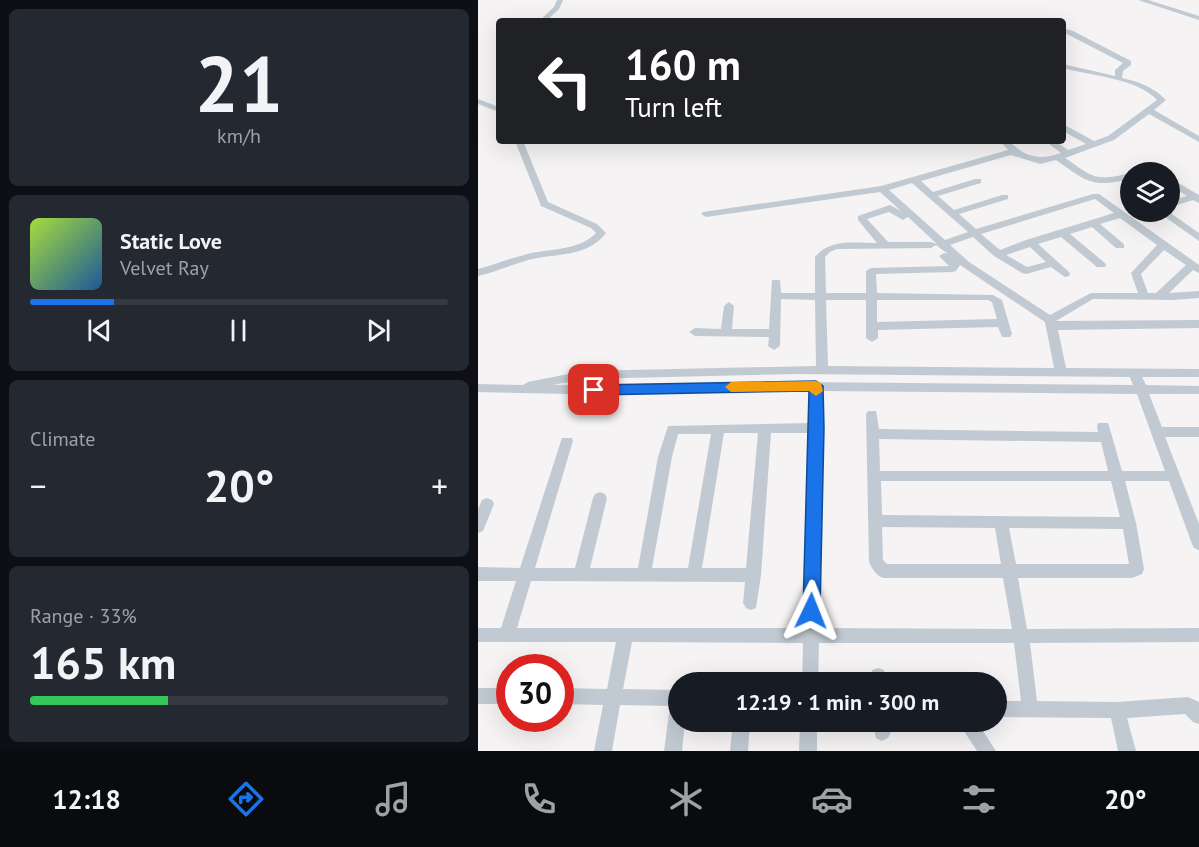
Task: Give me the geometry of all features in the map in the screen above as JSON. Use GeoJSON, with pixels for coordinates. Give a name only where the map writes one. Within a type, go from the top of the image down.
{"type":"FeatureCollection","features":[{"type":"Feature","properties":{"kind":"street"},"geometry":{"type":"LineString","coordinates":[[545,18],[557,8],[560,0]]}},
{"type":"Feature","properties":{"kind":"street"},"geometry":{"type":"LineString","coordinates":[[1141,0],[1198,18]]}},
{"type":"Feature","properties":{"kind":"street"},"geometry":{"type":"LineString","coordinates":[[1066,31],[1128,63],[1120,70],[1118,79]]}},
{"type":"Feature","properties":{"kind":"street"},"geometry":{"type":"LineString","coordinates":[[1007,144],[1015,152],[1040,161],[1063,156],[1113,137],[1160,102],[1162,98],[1118,79],[1091,75],[1066,67]]}},
{"type":"Feature","properties":{"kind":"street"},"geometry":{"type":"LineString","coordinates":[[478,101],[495,108]]}},
{"type":"Feature","properties":{"kind":"street"},"geometry":{"type":"LineString","coordinates":[[478,112],[495,108]]}},
{"type":"Feature","properties":{"kind":"street"},"geometry":{"type":"LineString","coordinates":[[1149,110],[1198,140]]}},
{"type":"Feature","properties":{"kind":"street"},"geometry":{"type":"LineString","coordinates":[[1066,130],[1094,145]]}},
{"type":"Feature","properties":{"kind":"street"},"geometry":{"type":"LineString","coordinates":[[478,273],[527,257],[583,247],[593,242],[601,233],[594,226],[544,204],[520,144]]}},
{"type":"Feature","properties":{"kind":"street"},"geometry":{"type":"LineString","coordinates":[[1052,144],[1096,182],[1120,179]]}},
{"type":"Feature","properties":{"kind":"street"},"geometry":{"type":"LineString","coordinates":[[706,214],[882,189],[1015,152]]}},
{"type":"Feature","properties":{"kind":"street"},"geometry":{"type":"LineString","coordinates":[[913,180],[998,254],[1029,272],[1054,263]]}},
{"type":"Feature","properties":{"kind":"street"},"geometry":{"type":"LineString","coordinates":[[932,195],[978,181]]}},
{"type":"Feature","properties":{"kind":"street"},"geometry":{"type":"LineString","coordinates":[[1180,188],[1196,198]]}},
{"type":"Feature","properties":{"kind":"street"},"geometry":{"type":"LineString","coordinates":[[776,296],[822,297],[871,297],[989,297],[997,300],[1004,329],[872,332],[871,297],[870,273],[872,270],[948,270],[955,265],[882,189]]}},
{"type":"Feature","properties":{"kind":"street"},"geometry":{"type":"LineString","coordinates":[[835,386],[829,370],[822,297],[820,257],[826,250],[836,246],[936,245],[1093,196],[1099,197],[1120,213]]}},
{"type":"Feature","properties":{"kind":"street"},"geometry":{"type":"LineString","coordinates":[[953,213],[1005,197]]}},
{"type":"Feature","properties":{"kind":"street"},"geometry":{"type":"LineString","coordinates":[[1180,202],[1196,198]]}},
{"type":"Feature","properties":{"kind":"street"},"geometry":{"type":"LineString","coordinates":[[886,246],[861,218],[890,208],[936,245],[1050,323],[1198,324]]}},
{"type":"Feature","properties":{"kind":"street"},"geometry":{"type":"LineString","coordinates":[[998,254],[1120,214]]}},
{"type":"Feature","properties":{"kind":"street"},"geometry":{"type":"LineString","coordinates":[[1132,222],[1195,268],[1160,296]]}},
{"type":"Feature","properties":{"kind":"street"},"geometry":{"type":"LineString","coordinates":[[1176,222],[1198,238]]}},
{"type":"Feature","properties":{"kind":"street"},"geometry":{"type":"LineString","coordinates":[[1093,223],[1120,246]]}},
{"type":"Feature","properties":{"kind":"street"},"geometry":{"type":"LineString","coordinates":[[1062,232],[1100,265]]}},
{"type":"Feature","properties":{"kind":"street"},"geometry":{"type":"LineString","coordinates":[[1030,242],[1065,274]]}},
{"type":"Feature","properties":{"kind":"street"},"geometry":{"type":"LineString","coordinates":[[1144,296],[1136,273],[1164,244]]}},
{"type":"Feature","properties":{"kind":"street"},"geometry":{"type":"LineString","coordinates":[[774,346],[776,282]]}},
{"type":"Feature","properties":{"kind":"street"},"geometry":{"type":"LineString","coordinates":[[1050,323],[1088,297],[1198,294]]}},
{"type":"Feature","properties":{"kind":"street"},"geometry":{"type":"LineString","coordinates":[[726,332],[729,306]]}},
{"type":"Feature","properties":{"kind":"street"},"geometry":{"type":"LineString","coordinates":[[1050,323],[1061,371]]}},
{"type":"Feature","properties":{"kind":"street"},"geometry":{"type":"LineString","coordinates":[[695,332],[775,333]]}},
{"type":"Feature","properties":{"kind":"street"},"geometry":{"type":"LineString","coordinates":[[796,370],[797,386]]}},
{"type":"Feature","properties":{"kind":"street"},"geometry":{"type":"LineString","coordinates":[[510,390],[564,377],[583,375],[796,370],[1198,373]]}},
{"type":"Feature","properties":{"kind":"street"},"geometry":{"type":"LineString","coordinates":[[1135,373],[1159,432],[1198,544]]}},
{"type":"Feature","properties":{"kind":"street"},"geometry":{"type":"LineString","coordinates":[[810,672],[817,428],[816,386]]}},
{"type":"Feature","properties":{"kind":"street"},"geometry":{"type":"LineString","coordinates":[[478,388],[510,390],[835,386],[1198,390]]}},
{"type":"Feature","properties":{"kind":"street"},"geometry":{"type":"LineString","coordinates":[[872,414],[873,434],[876,476],[876,562],[883,571],[1135,570],[1138,566],[1105,431],[873,434]]}},
{"type":"Feature","properties":{"kind":"street"},"geometry":{"type":"LineString","coordinates":[[644,574],[672,431],[676,428],[817,428]]}},
{"type":"Feature","properties":{"kind":"street"},"geometry":{"type":"LineString","coordinates":[[694,574],[718,429]]}},
{"type":"Feature","properties":{"kind":"street"},"geometry":{"type":"LineString","coordinates":[[751,603],[765,429]]}},
{"type":"Feature","properties":{"kind":"street"},"geometry":{"type":"LineString","coordinates":[[1159,432],[1198,432]]}},
{"type":"Feature","properties":{"kind":"street"},"geometry":{"type":"LineString","coordinates":[[507,635],[567,441]]}},
{"type":"Feature","properties":{"kind":"street"},"geometry":{"type":"LineString","coordinates":[[876,476],[1175,476]]}},
{"type":"Feature","properties":{"kind":"street"},"geometry":{"type":"LineString","coordinates":[[581,575],[600,498]]}},
{"type":"Feature","properties":{"kind":"street"},"geometry":{"type":"LineString","coordinates":[[478,527],[487,504]]}},
{"type":"Feature","properties":{"kind":"street"},"geometry":{"type":"LineString","coordinates":[[876,521],[1129,523]]}},
{"type":"Feature","properties":{"kind":"street"},"geometry":{"type":"LineString","coordinates":[[1001,521],[1011,571],[1030,708]]}},
{"type":"Feature","properties":{"kind":"street"},"geometry":{"type":"LineString","coordinates":[[478,574],[754,575]]}},
{"type":"Feature","properties":{"kind":"street"},"geometry":{"type":"LineString","coordinates":[[478,635],[753,637],[811,634],[1021,637],[1198,635]]}},
{"type":"Feature","properties":{"kind":"street"},"geometry":{"type":"LineString","coordinates":[[603,751],[625,635]]}},
{"type":"Feature","properties":{"kind":"street"},"geometry":{"type":"LineString","coordinates":[[478,696],[496,696]]}},
{"type":"Feature","properties":{"kind":"street"},"geometry":{"type":"LineString","coordinates":[[574,696],[679,698],[673,751]]}},
{"type":"Feature","properties":{"kind":"street"},"geometry":{"type":"LineString","coordinates":[[1007,709],[1117,710],[1188,705],[1196,711],[1198,716]]}},
{"type":"Feature","properties":{"kind":"street"},"geometry":{"type":"LineString","coordinates":[[1117,710],[1127,751]]}},
{"type":"Feature","properties":{"kind":"street"},"geometry":{"type":"LineString","coordinates":[[739,751],[741,732]]}},
{"type":"Feature","properties":{"kind":"street"},"geometry":{"type":"LineString","coordinates":[[808,751],[809,732]]}},
{"type":"Feature","properties":{"kind":"street"},"geometry":{"type":"LineString","coordinates":[[974,732],[987,751]]}},
{"type":"Feature","properties":{"kind":"slow traffic"},"geometry":{"type":"LineString","coordinates":[[731,387],[816,386],[816,391]]}},
{"type":"Feature","properties":{"kind":"route"},"geometry":{"type":"LineString","coordinates":[[594,390],[816,386],[817,428],[811,611]]}}]}
